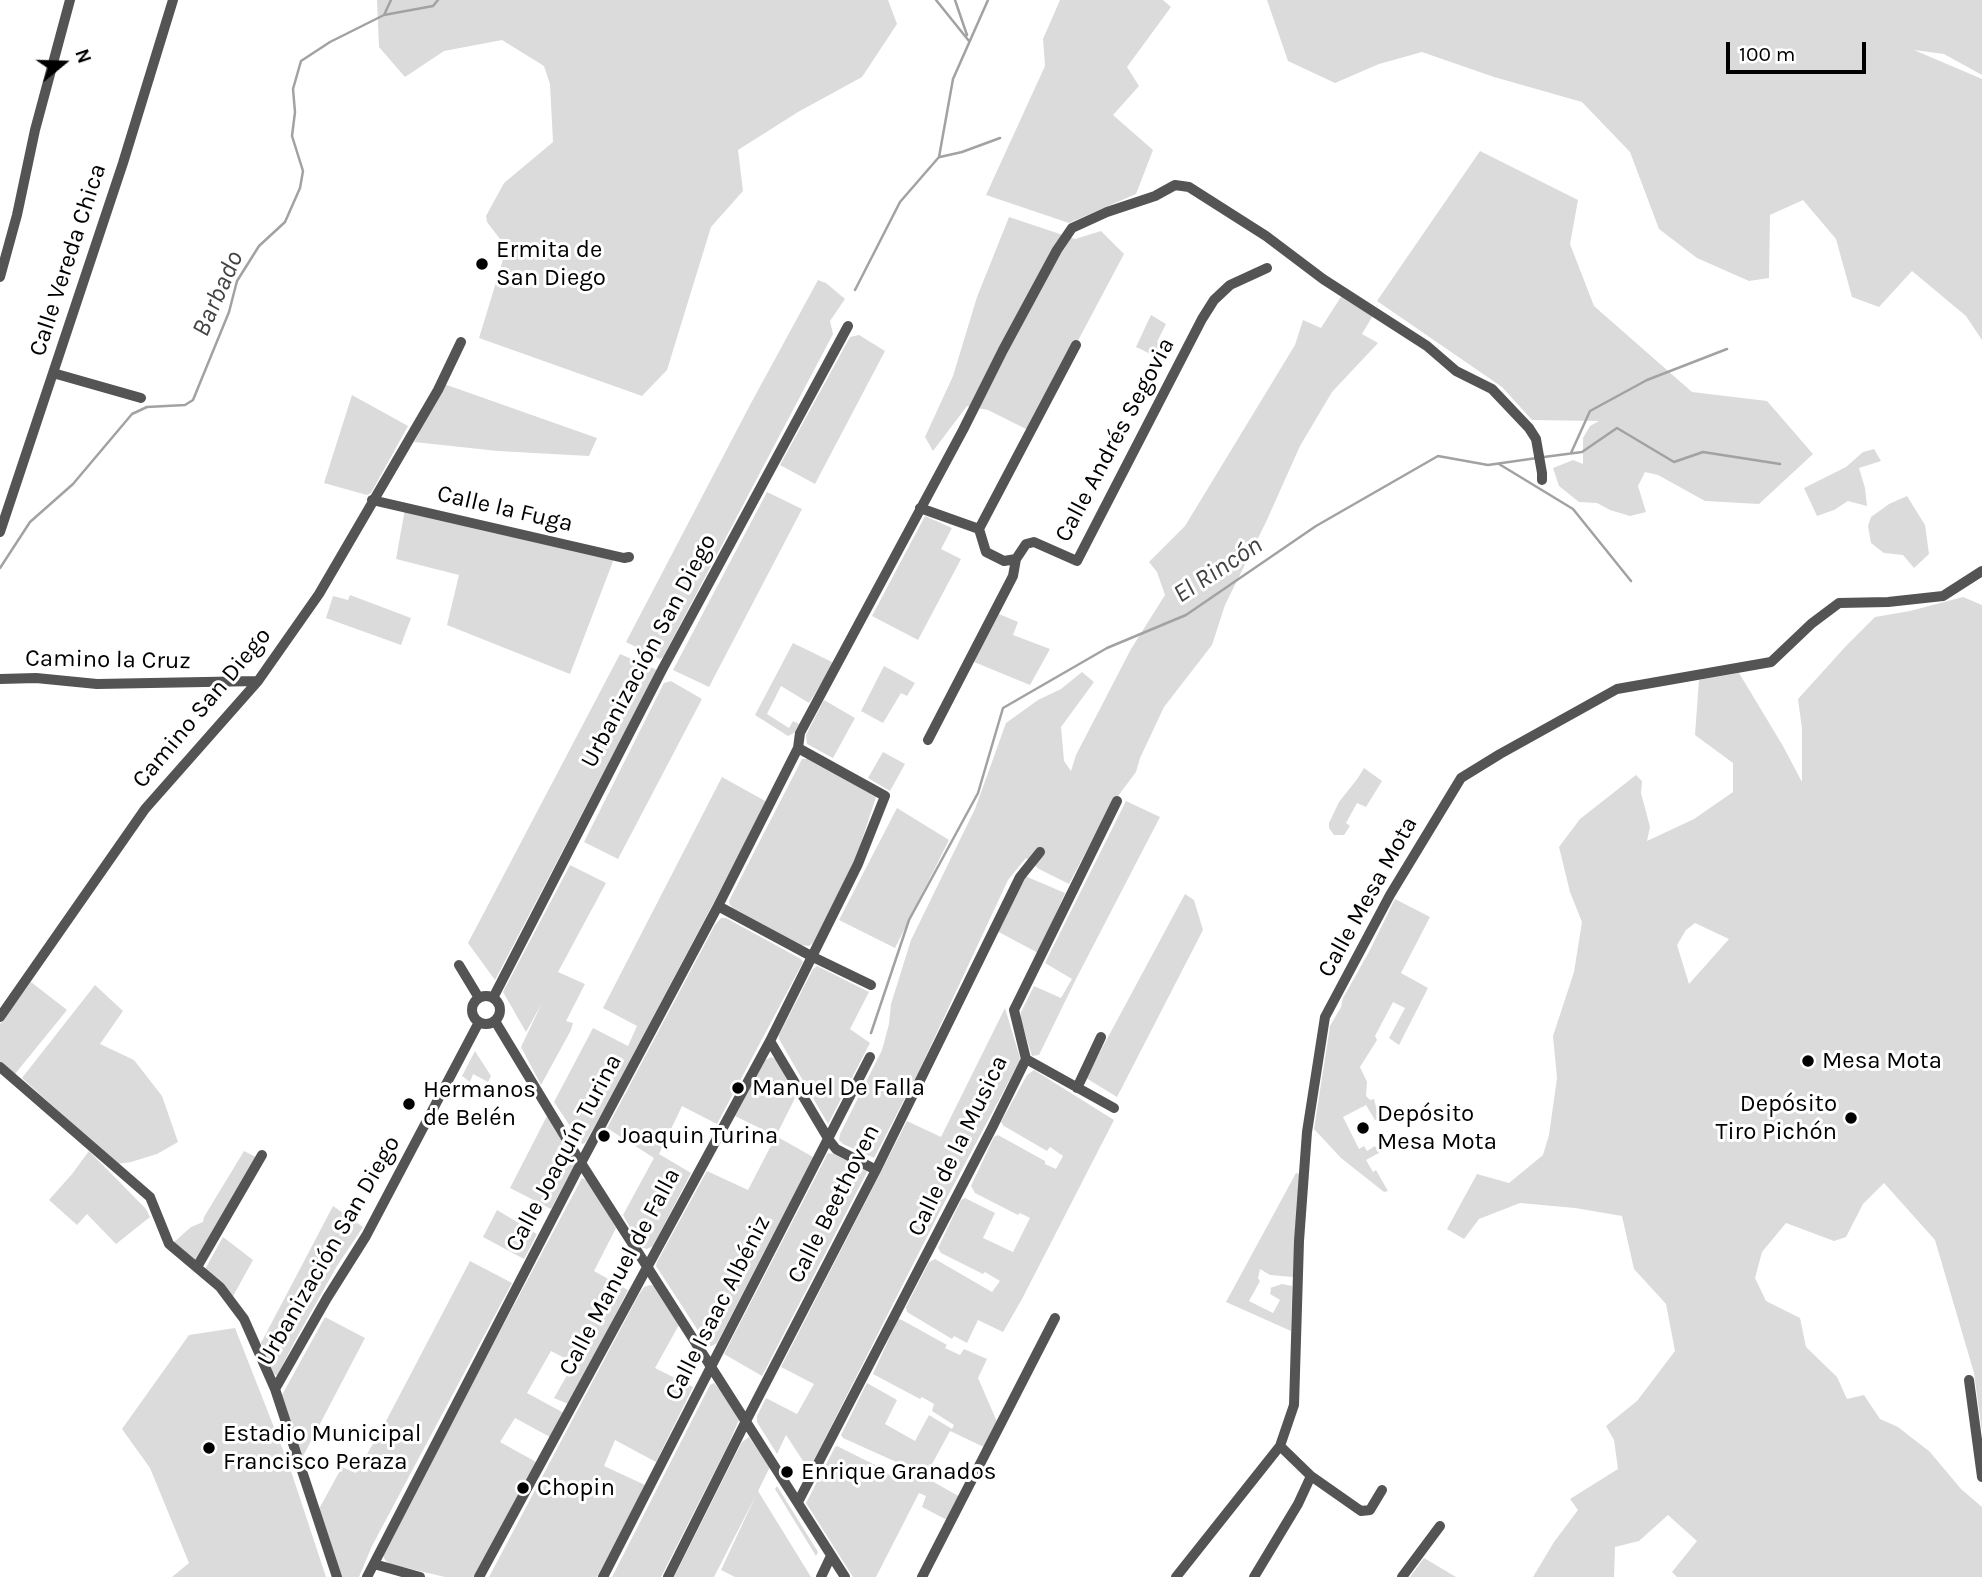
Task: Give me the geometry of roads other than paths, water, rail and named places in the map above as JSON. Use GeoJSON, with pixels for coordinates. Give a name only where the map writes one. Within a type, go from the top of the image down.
{"type":"FeatureCollection","features":[{"type":"Feature","properties":{"kind":"street"},"geometry":{"type":"LineString","coordinates":[[0,277],[70,0]]}},
{"type":"Feature","properties":{"kind":"street","name":"Calle Vereda Chica"},"geometry":{"type":"LineString","coordinates":[[0,532],[123,163],[173,0]]}},
{"type":"Feature","properties":{"kind":"street","name":"Calle Joaquín Turina"},"geometry":{"type":"LineString","coordinates":[[367,1577],[718,906],[798,748],[800,733],[1051,261],[1072,228],[1107,212],[1155,196],[1175,185],[1189,187],[1427,346],[1457,371],[1492,389],[1536,439],[1542,480]]}},
{"type":"Feature","properties":{"kind":"street","name":"Calle Andrés Segovia"},"geometry":{"type":"LineString","coordinates":[[1016,559],[1026,544],[1034,542],[1077,561],[1208,309],[1230,285],[1267,268]]}},
{"type":"Feature","properties":{"kind":"street","name":"Urbanización San Diego"},"geometry":{"type":"LineString","coordinates":[[493,998],[663,668],[848,326]]}},
{"type":"Feature","properties":{"kind":"street","name":"Camino San Diego"},"geometry":{"type":"LineString","coordinates":[[0,1017],[145,809],[258,681],[319,594],[438,390],[461,342]]}},
{"type":"Feature","properties":{"kind":"street"},"geometry":{"type":"LineString","coordinates":[[928,740],[1013,576],[1016,559],[1004,561],[986,552],[979,529],[1076,345]]}},
{"type":"Feature","properties":{"kind":"street"},"geometry":{"type":"LineString","coordinates":[[53,373],[141,398]]}},
{"type":"Feature","properties":{"kind":"street","name":"Calle la Fuga"},"geometry":{"type":"LineString","coordinates":[[372,500],[629,557]]}},
{"type":"Feature","properties":{"kind":"street"},"geometry":{"type":"LineString","coordinates":[[920,508],[979,529]]}},
{"type":"Feature","properties":{"kind":"street","name":"Calle Mesa Mota"},"geometry":{"type":"LineString","coordinates":[[1176,1577],[1280,1446],[1294,1405],[1299,1241],[1307,1132],[1325,1017],[1390,895],[1461,778],[1617,689],[1771,662],[1811,624],[1839,603],[1943,596],[1982,571]]}},
{"type":"Feature","properties":{"kind":"street","name":"Camino la Cruz"},"geometry":{"type":"LineString","coordinates":[[0,679],[36,678],[97,684],[258,681]]}},
{"type":"Feature","properties":{"kind":"street","name":"Calle Manuel de Falla"},"geometry":{"type":"LineString","coordinates":[[479,1577],[813,957],[858,864],[885,796],[798,748]]}},
{"type":"Feature","properties":{"kind":"street","name":"Calle de la Musica"},"geometry":{"type":"LineString","coordinates":[[798,1503],[1026,1059],[1014,1010],[1117,801]]}},
{"type":"Feature","properties":{"kind":"street","name":"Calle Beethoven"},"geometry":{"type":"LineString","coordinates":[[668,1577],[876,1170],[1020,877],[1040,852]]}},
{"type":"Feature","properties":{"kind":"street"},"geometry":{"type":"LineString","coordinates":[[718,906],[870,985]]}},
{"type":"Feature","properties":{"kind":"street"},"geometry":{"type":"LineString","coordinates":[[459,965],[480,998]]}},
{"type":"Feature","properties":{"kind":"street"},"geometry":{"type":"LineString","coordinates":[[480,998],[493,998],[500,1014],[495,1021],[487,1024],[479,1021],[473,1014],[476,1001],[480,998]]}},
{"type":"Feature","properties":{"kind":"street","name":"Urbanización San Diego"},"geometry":{"type":"LineString","coordinates":[[275,1389],[366,1236],[479,1021]]}},
{"type":"Feature","properties":{"kind":"street"},"geometry":{"type":"LineString","coordinates":[[495,1021],[845,1577]]}},
{"type":"Feature","properties":{"kind":"street"},"geometry":{"type":"LineString","coordinates":[[1077,1088],[1101,1038]]}},
{"type":"Feature","properties":{"kind":"street"},"geometry":{"type":"LineString","coordinates":[[769,1041],[836,1149],[876,1170]]}},
{"type":"Feature","properties":{"kind":"street","name":"Calle Isaac Albéniz"},"geometry":{"type":"LineString","coordinates":[[603,1577],[870,1058]]}},
{"type":"Feature","properties":{"kind":"street"},"geometry":{"type":"LineString","coordinates":[[1026,1059],[1114,1108]]}},
{"type":"Feature","properties":{"kind":"street"},"geometry":{"type":"LineString","coordinates":[[0,1067],[150,1197],[169,1244],[220,1287],[244,1319],[275,1389],[337,1577]]}},
{"type":"Feature","properties":{"kind":"street"},"geometry":{"type":"LineString","coordinates":[[197,1267],[262,1155]]}},
{"type":"Feature","properties":{"kind":"street"},"geometry":{"type":"LineString","coordinates":[[922,1577],[1055,1318]]}},
{"type":"Feature","properties":{"kind":"street"},"geometry":{"type":"LineString","coordinates":[[1969,1380],[1982,1477]]}},
{"type":"Feature","properties":{"kind":"street"},"geometry":{"type":"LineString","coordinates":[[1280,1446],[1311,1476],[1361,1511],[1370,1510],[1382,1490]]}},
{"type":"Feature","properties":{"kind":"street"},"geometry":{"type":"LineString","coordinates":[[1254,1577],[1298,1504],[1311,1476]]}},
{"type":"Feature","properties":{"kind":"street"},"geometry":{"type":"LineString","coordinates":[[1402,1577],[1440,1526]]}},
{"type":"Feature","properties":{"kind":"street"},"geometry":{"type":"LineString","coordinates":[[821,1577],[831,1556]]}},
{"type":"Feature","properties":{"kind":"street"},"geometry":{"type":"LineString","coordinates":[[377,1577],[374,1564],[420,1577]]}},
{"type":"Feature","properties":{"kind":"waterway"},"geometry":{"type":"LineString","coordinates":[[384,15],[391,0]]}},
{"type":"Feature","properties":{"kind":"waterway","name":"Barbado"},"geometry":{"type":"LineString","coordinates":[[0,568],[30,522],[73,484],[132,414],[147,407],[185,405],[193,400],[229,312],[237,281],[259,246],[285,222],[300,188],[303,171],[292,136],[295,112],[293,89],[301,61],[330,42],[384,15],[433,6],[438,0]]}},
{"type":"Feature","properties":{"kind":"waterway"},"geometry":{"type":"LineString","coordinates":[[936,0],[969,41]]}},
{"type":"Feature","properties":{"kind":"waterway"},"geometry":{"type":"LineString","coordinates":[[955,0],[967,35]]}},
{"type":"Feature","properties":{"kind":"waterway"},"geometry":{"type":"LineString","coordinates":[[855,290],[900,202],[939,157],[953,79],[988,0]]}},
{"type":"Feature","properties":{"kind":"waterway"},"geometry":{"type":"LineString","coordinates":[[940,157],[1000,138]]}},
{"type":"Feature","properties":{"kind":"waterway"},"geometry":{"type":"LineString","coordinates":[[1571,453],[1590,411],[1647,380],[1727,349]]}},
{"type":"Feature","properties":{"kind":"waterway","name":"El Rincón"},"geometry":{"type":"LineString","coordinates":[[1544,457],[1582,452],[1617,428],[1674,462],[1703,452],[1780,464]]}},
{"type":"Feature","properties":{"kind":"waterway","name":"El Rincón"},"geometry":{"type":"LineString","coordinates":[[871,1033],[909,920],[978,793],[1003,708],[1107,648],[1186,615],[1316,526],[1438,456],[1488,465],[1537,458]]}},
{"type":"Feature","properties":{"kind":"waterway"},"geometry":{"type":"LineString","coordinates":[[1499,464],[1573,509],[1631,581]]}},
{"type":"Feature","properties":{"kind":"place","name":"Ermita de San Diego"},"geometry":{"type":"Point","coordinates":[482,264]}},
{"type":"Feature","properties":{"kind":"place","name":"Mesa Mota"},"geometry":{"type":"Point","coordinates":[1808,1061]}},
{"type":"Feature","properties":{"kind":"place","name":"Manuel De Falla"},"geometry":{"type":"Point","coordinates":[738,1088]}},
{"type":"Feature","properties":{"kind":"place","name":"Hermanos de Belén"},"geometry":{"type":"Point","coordinates":[409,1104]}},
{"type":"Feature","properties":{"kind":"place","name":"Depósito Tiro Pichón"},"geometry":{"type":"Point","coordinates":[1851,1118]}},
{"type":"Feature","properties":{"kind":"place","name":"Depósito Mesa Mota"},"geometry":{"type":"Point","coordinates":[1363,1128]}},
{"type":"Feature","properties":{"kind":"place","name":"Joaquin Turina"},"geometry":{"type":"Point","coordinates":[604,1136]}},
{"type":"Feature","properties":{"kind":"place","name":"Estadio Municipal Francisco Peraza"},"geometry":{"type":"Point","coordinates":[209,1448]}},
{"type":"Feature","properties":{"kind":"place","name":"Enrique Granados"},"geometry":{"type":"Point","coordinates":[787,1472]}},
{"type":"Feature","properties":{"kind":"place","name":"Chopin"},"geometry":{"type":"Point","coordinates":[523,1488]}}]}
